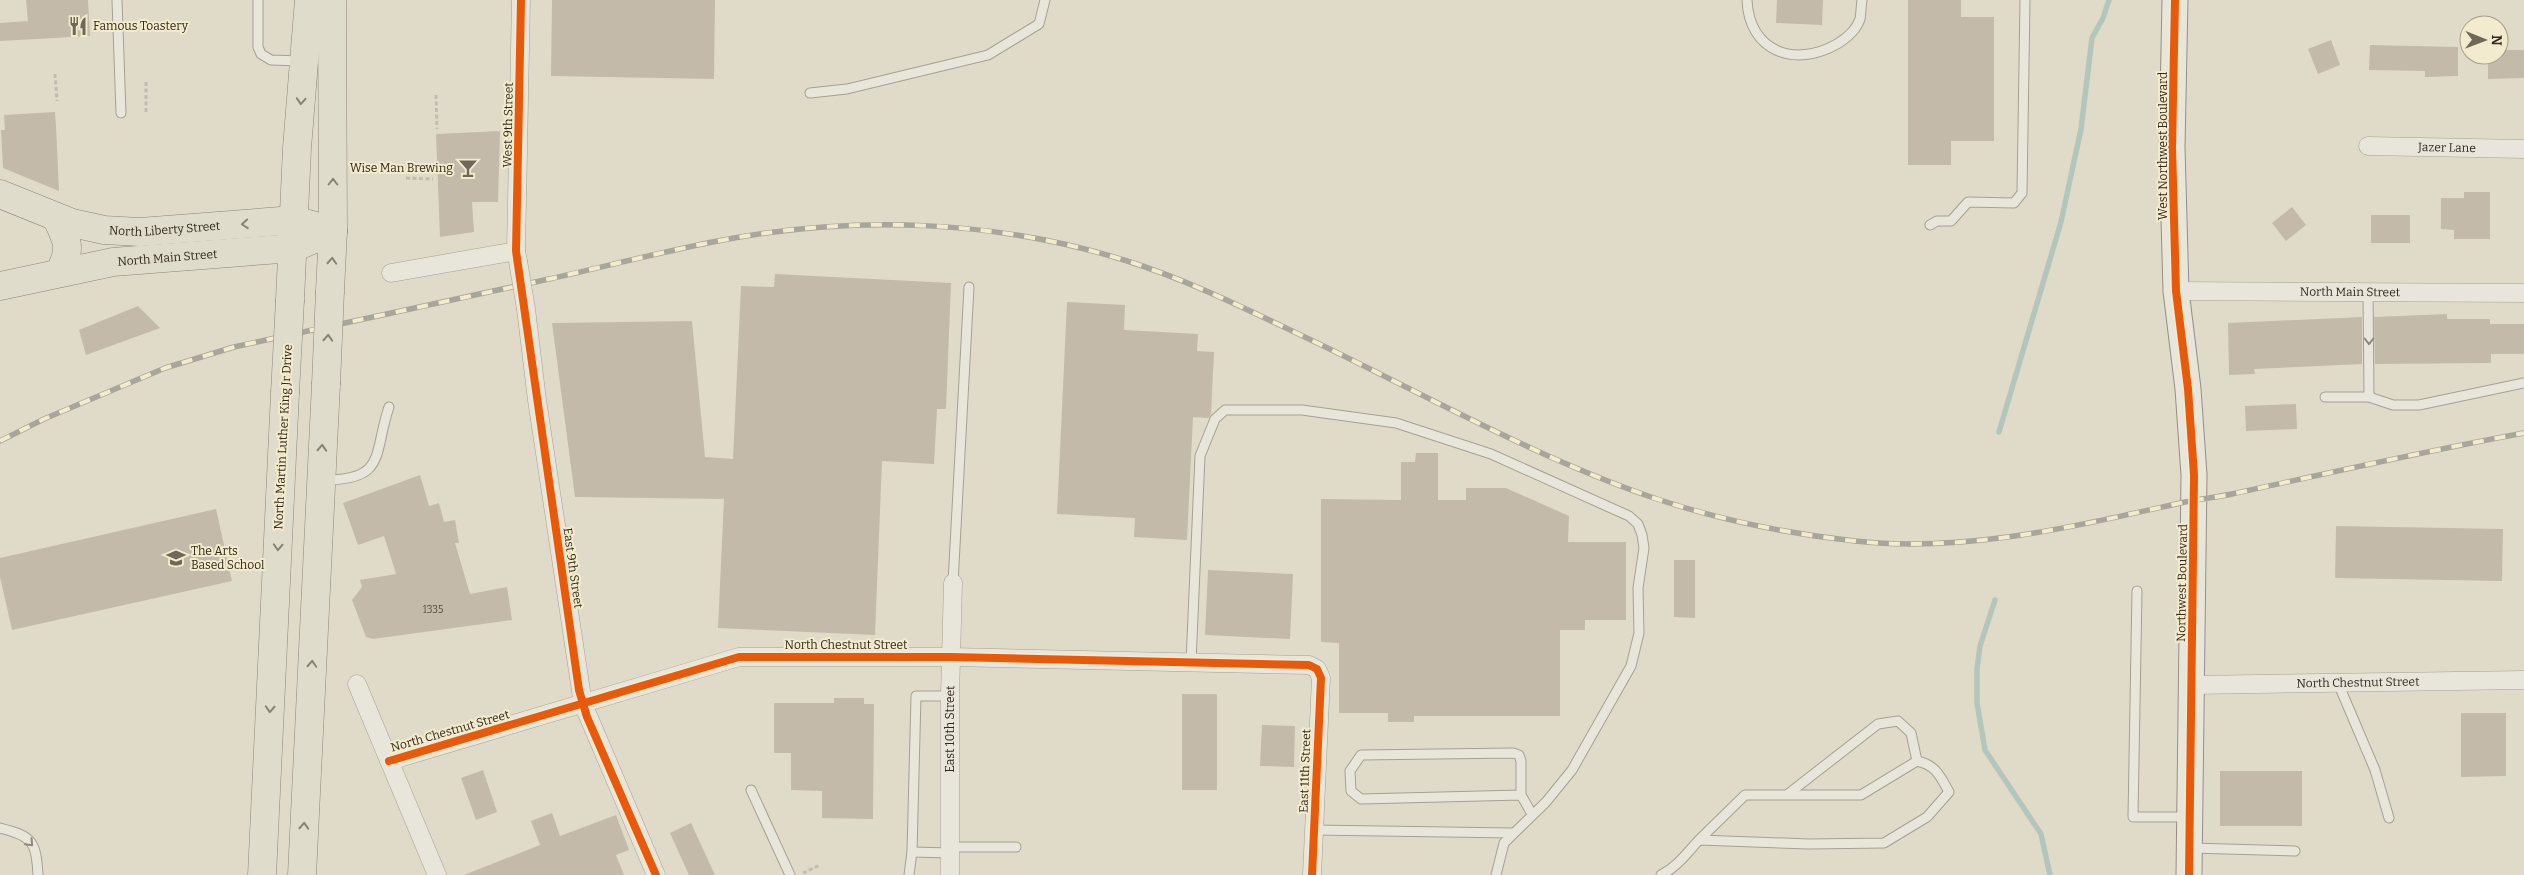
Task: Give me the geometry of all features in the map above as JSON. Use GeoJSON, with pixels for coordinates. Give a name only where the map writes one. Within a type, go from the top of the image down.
{"type":"FeatureCollection","features":[{"type":"Feature","properties":{"kind":"main road","name":"North Martin Luther King Jr Drive"},"geometry":{"type":"LineString","coordinates":[[262,875],[292,248],[309,0]]}},
{"type":"Feature","properties":{"kind":"main road"},"geometry":{"type":"LineString","coordinates":[[302,875],[333,231],[332,0]]}},
{"type":"Feature","properties":{"kind":"main road","name":"West Northwest Boulevard"},"geometry":{"type":"LineString","coordinates":[[2175,0],[2172,147],[2176,291]]}},
{"type":"Feature","properties":{"kind":"main road","name":"North Liberty Street"},"geometry":{"type":"LineString","coordinates":[[0,194],[56,217],[88,227],[122,232],[294,220],[333,231]]}},
{"type":"Feature","properties":{"kind":"main road"},"geometry":{"type":"LineString","coordinates":[[56,217],[66,237],[68,247],[67,257],[58,273]]}},
{"type":"Feature","properties":{"kind":"main road","name":"North Main Street"},"geometry":{"type":"LineString","coordinates":[[0,286],[58,273],[140,259],[292,248],[333,231]]}},
{"type":"Feature","properties":{"kind":"main road","name":"Northwest Boulevard"},"geometry":{"type":"LineString","coordinates":[[2176,291],[2188,389],[2194,475],[2189,875]]}},
{"type":"Feature","properties":{"kind":"street","name":"West 9th Street"},"geometry":{"type":"LineString","coordinates":[[517,256],[521,0]]}},
{"type":"Feature","properties":{"kind":"street","name":"Jazer Lane"},"geometry":{"type":"LineString","coordinates":[[2368,146],[2524,149]]}},
{"type":"Feature","properties":{"kind":"street"},"geometry":{"type":"LineString","coordinates":[[391,273],[517,256]]}},
{"type":"Feature","properties":{"kind":"street","name":"East 9th Street"},"geometry":{"type":"LineString","coordinates":[[517,256],[582,704],[656,875]]}},
{"type":"Feature","properties":{"kind":"street","name":"North Main Street"},"geometry":{"type":"LineString","coordinates":[[2176,291],[2524,293]]}},
{"type":"Feature","properties":{"kind":"street","name":"East 10th Street"},"geometry":{"type":"LineString","coordinates":[[950,875],[950,696],[953,583]]}},
{"type":"Feature","properties":{"kind":"street","name":"North Chestnut Street"},"geometry":{"type":"LineString","coordinates":[[389,761],[738,657],[951,657],[1309,665],[1317,669]]}},
{"type":"Feature","properties":{"kind":"street","name":"East 11th Street"},"geometry":{"type":"LineString","coordinates":[[1312,875],[1320,678],[1317,669]]}},
{"type":"Feature","properties":{"kind":"street","name":"North Chestnut Street"},"geometry":{"type":"LineString","coordinates":[[2192,685],[2524,680]]}},
{"type":"Feature","properties":{"kind":"street"},"geometry":{"type":"LineString","coordinates":[[357,684],[438,875]]}},
{"type":"Feature","properties":{"kind":"lane"},"geometry":{"type":"LineString","coordinates":[[117,0],[121,113]]}},
{"type":"Feature","properties":{"kind":"lane"},"geometry":{"type":"LineString","coordinates":[[258,0],[258,47],[261,54],[271,60],[304,61]]}},
{"type":"Feature","properties":{"kind":"lane"},"geometry":{"type":"LineString","coordinates":[[810,93],[847,88],[988,55],[1039,24],[1045,0]]}},
{"type":"Feature","properties":{"kind":"lane"},"geometry":{"type":"LineString","coordinates":[[1747,0],[1747,15],[1754,33],[1773,49],[1798,56],[1821,53],[1849,36],[1860,19],[1862,0]]}},
{"type":"Feature","properties":{"kind":"lane"},"geometry":{"type":"LineString","coordinates":[[1930,225],[1936,222],[1951,221],[1968,202],[2014,203],[2022,193],[2025,0]]}},
{"type":"Feature","properties":{"kind":"lane"},"geometry":{"type":"LineString","coordinates":[[953,583],[969,286]]}},
{"type":"Feature","properties":{"kind":"lane"},"geometry":{"type":"LineString","coordinates":[[2368,292],[2369,397]]}},
{"type":"Feature","properties":{"kind":"lane"},"geometry":{"type":"LineString","coordinates":[[2325,397],[2369,397],[2392,405],[2418,405],[2524,383]]}},
{"type":"Feature","properties":{"kind":"lane"},"geometry":{"type":"LineString","coordinates":[[321,480],[362,476],[370,470],[379,452],[389,407]]}},
{"type":"Feature","properties":{"kind":"lane"},"geometry":{"type":"LineString","coordinates":[[1191,662],[1200,456],[1215,419],[1225,410],[1302,410],[1396,423],[1491,454],[1629,516],[1638,524],[1644,548],[1638,588],[1639,633],[1631,666],[1572,770],[1559,787],[1504,843],[1496,875]]}},
{"type":"Feature","properties":{"kind":"lane"},"geometry":{"type":"LineString","coordinates":[[2137,591],[2133,817],[2190,817]]}},
{"type":"Feature","properties":{"kind":"lane"},"geometry":{"type":"LineString","coordinates":[[2338,683],[2375,770],[2389,818]]}},
{"type":"Feature","properties":{"kind":"lane"},"geometry":{"type":"LineString","coordinates":[[909,875],[912,852],[916,696],[950,696]]}},
{"type":"Feature","properties":{"kind":"lane"},"geometry":{"type":"LineString","coordinates":[[1788,794],[1878,724],[1898,721],[1905,727],[1911,733],[1917,761]]}},
{"type":"Feature","properties":{"kind":"lane"},"geometry":{"type":"LineString","coordinates":[[1521,794],[1361,799],[1351,791],[1350,771],[1361,755],[1513,753],[1518,755],[1522,761],[1521,794],[1532,814]]}},
{"type":"Feature","properties":{"kind":"lane"},"geometry":{"type":"LineString","coordinates":[[1660,875],[1672,869],[1700,840],[1745,795],[1862,795],[1917,761],[1928,763],[1936,769],[1949,792],[1927,817],[1884,843],[1809,844],[1700,840]]}},
{"type":"Feature","properties":{"kind":"lane"},"geometry":{"type":"LineString","coordinates":[[751,790],[790,875]]}},
{"type":"Feature","properties":{"kind":"lane"},"geometry":{"type":"LineString","coordinates":[[0,828],[22,834],[36,849],[38,875]]}},
{"type":"Feature","properties":{"kind":"lane"},"geometry":{"type":"LineString","coordinates":[[1314,830],[1512,833]]}},
{"type":"Feature","properties":{"kind":"lane"},"geometry":{"type":"LineString","coordinates":[[912,852],[1016,847]]}},
{"type":"Feature","properties":{"kind":"lane"},"geometry":{"type":"LineString","coordinates":[[2189,848],[2295,851]]}},
{"type":"Feature","properties":{"kind":"path"},"geometry":{"type":"LineString","coordinates":[[55,74],[57,100]]}},
{"type":"Feature","properties":{"kind":"path"},"geometry":{"type":"LineString","coordinates":[[146,82],[146,112]]}},
{"type":"Feature","properties":{"kind":"path"},"geometry":{"type":"LineString","coordinates":[[436,95],[437,130]]}},
{"type":"Feature","properties":{"kind":"path"},"geometry":{"type":"LineString","coordinates":[[406,178],[434,178]]}},
{"type":"Feature","properties":{"kind":"path"},"geometry":{"type":"LineString","coordinates":[[797,875],[820,864]]}},
{"type":"Feature","properties":{"kind":"building"},"geometry":{"type":"Polygon","coordinates":[[[26,0],[88,0],[90,36],[0,41],[0,23],[28,21],[26,0]]]}},
{"type":"Feature","properties":{"kind":"building"},"geometry":{"type":"Polygon","coordinates":[[[552,0],[715,0],[714,79],[551,76],[552,0]]]}},
{"type":"Feature","properties":{"kind":"building"},"geometry":{"type":"Polygon","coordinates":[[[1777,0],[1823,0],[1822,25],[1776,23],[1777,0]]]}},
{"type":"Feature","properties":{"kind":"building"},"geometry":{"type":"Polygon","coordinates":[[[1908,0],[1961,0],[1961,17],[1994,17],[1994,141],[1951,141],[1951,165],[1908,165],[1908,0]]]}},
{"type":"Feature","properties":{"kind":"building"},"geometry":{"type":"Polygon","coordinates":[[[2331,40],[2340,65],[2318,74],[2308,49],[2331,40]]]}},
{"type":"Feature","properties":{"kind":"building"},"geometry":{"type":"Polygon","coordinates":[[[2370,45],[2458,47],[2458,76],[2425,77],[2425,71],[2369,70],[2370,45]]]}},
{"type":"Feature","properties":{"kind":"building"},"geometry":{"type":"Polygon","coordinates":[[[2509,50],[2524,50],[2524,78],[2488,79],[2488,65],[2509,65],[2509,50]]]}},
{"type":"Feature","properties":{"kind":"building"},"geometry":{"type":"Polygon","coordinates":[[[55,112],[59,191],[3,168],[1,130],[5,130],[4,115],[55,112]]]}},
{"type":"Feature","properties":{"kind":"building","name":"Wise Man Brewing"},"geometry":{"type":"Polygon","coordinates":[[[500,131],[498,202],[472,202],[474,232],[440,237],[436,134],[500,131]]]}},
{"type":"Feature","properties":{"kind":"building"},"geometry":{"type":"Polygon","coordinates":[[[2464,192],[2490,192],[2490,239],[2454,239],[2454,230],[2441,229],[2441,198],[2464,198],[2464,192]]]}},
{"type":"Feature","properties":{"kind":"building"},"geometry":{"type":"Polygon","coordinates":[[[2292,207],[2306,225],[2286,241],[2272,223],[2292,207]]]}},
{"type":"Feature","properties":{"kind":"building"},"geometry":{"type":"Polygon","coordinates":[[[2371,215],[2410,215],[2410,243],[2371,243],[2371,215]]]}},
{"type":"Feature","properties":{"kind":"building"},"geometry":{"type":"Polygon","coordinates":[[[775,274],[951,283],[946,409],[937,409],[934,464],[882,461],[875,635],[718,628],[724,499],[575,497],[552,323],[692,321],[705,457],[733,459],[741,286],[774,287],[775,274]]]}},
{"type":"Feature","properties":{"kind":"building"},"geometry":{"type":"Polygon","coordinates":[[[1067,302],[1125,305],[1124,330],[1198,334],[1197,351],[1214,352],[1211,414],[1209,418],[1193,417],[1187,540],[1134,537],[1135,518],[1057,514],[1067,302]]]}},
{"type":"Feature","properties":{"kind":"building"},"geometry":{"type":"Polygon","coordinates":[[[138,306],[160,328],[86,355],[79,330],[138,306]]]}},
{"type":"Feature","properties":{"kind":"building"},"geometry":{"type":"Polygon","coordinates":[[[2447,314],[2447,319],[2490,319],[2490,324],[2524,324],[2524,354],[2491,354],[2491,363],[2375,364],[2374,317],[2447,314]]]}},
{"type":"Feature","properties":{"kind":"building"},"geometry":{"type":"Polygon","coordinates":[[[2362,317],[2362,364],[2254,369],[2255,374],[2229,375],[2228,323],[2362,317]]]}},
{"type":"Feature","properties":{"kind":"building"},"geometry":{"type":"Polygon","coordinates":[[[2296,404],[2297,429],[2246,431],[2245,406],[2296,404]]]}},
{"type":"Feature","properties":{"kind":"building"},"geometry":{"type":"Polygon","coordinates":[[[1416,453],[1438,453],[1438,500],[1466,500],[1466,488],[1506,488],[1569,516],[1568,542],[1626,542],[1626,620],[1585,620],[1585,630],[1560,630],[1560,716],[1414,716],[1414,722],[1388,722],[1388,713],[1339,713],[1339,643],[1321,642],[1321,499],[1401,500],[1401,462],[1415,462],[1416,453]]]}},
{"type":"Feature","properties":{"kind":"building"},"geometry":{"type":"Polygon","coordinates":[[[420,475],[429,506],[439,503],[444,522],[455,520],[459,543],[455,543],[470,594],[507,587],[512,620],[373,639],[366,637],[352,600],[362,587],[360,580],[396,574],[384,536],[358,545],[343,503],[420,475]]]}},
{"type":"Feature","properties":{"kind":"building"},"geometry":{"type":"Polygon","coordinates":[[[216,509],[232,581],[12,630],[0,577],[0,558],[216,509]]]}},
{"type":"Feature","properties":{"kind":"building"},"geometry":{"type":"Polygon","coordinates":[[[2336,526],[2503,529],[2502,581],[2335,578],[2336,526]]]}},
{"type":"Feature","properties":{"kind":"building"},"geometry":{"type":"Polygon","coordinates":[[[1674,560],[1695,560],[1695,618],[1674,617],[1674,560]]]}},
{"type":"Feature","properties":{"kind":"building"},"geometry":{"type":"Polygon","coordinates":[[[1208,570],[1293,574],[1290,639],[1205,635],[1208,570]]]}},
{"type":"Feature","properties":{"kind":"building"},"geometry":{"type":"Polygon","coordinates":[[[1182,694],[1217,694],[1217,790],[1182,790],[1182,694]]]}},
{"type":"Feature","properties":{"kind":"building"},"geometry":{"type":"Polygon","coordinates":[[[834,698],[864,698],[864,704],[874,704],[873,819],[822,818],[822,791],[791,790],[791,753],[774,753],[774,703],[834,703],[834,698]]]}},
{"type":"Feature","properties":{"kind":"building"},"geometry":{"type":"Polygon","coordinates":[[[2461,713],[2506,713],[2506,776],[2461,777],[2461,713]]]}},
{"type":"Feature","properties":{"kind":"building"},"geometry":{"type":"Polygon","coordinates":[[[1262,725],[1295,726],[1294,767],[1260,766],[1262,725]]]}},
{"type":"Feature","properties":{"kind":"building"},"geometry":{"type":"Polygon","coordinates":[[[483,770],[497,812],[476,820],[461,778],[483,770]]]}},
{"type":"Feature","properties":{"kind":"building"},"geometry":{"type":"Polygon","coordinates":[[[2220,771],[2302,771],[2302,826],[2220,826],[2220,771]]]}},
{"type":"Feature","properties":{"kind":"building"},"geometry":{"type":"Polygon","coordinates":[[[552,813],[560,836],[616,815],[629,850],[616,855],[624,875],[464,875],[540,845],[531,821],[552,813]]]}},
{"type":"Feature","properties":{"kind":"building"},"geometry":{"type":"Polygon","coordinates":[[[691,823],[715,875],[689,875],[670,833],[691,823]]]}},
{"type":"Feature","properties":{"kind":"waterway"},"geometry":{"type":"LineString","coordinates":[[1999,432],[2061,222],[2081,129],[2092,38],[2103,18],[2109,0]]}},
{"type":"Feature","properties":{"kind":"waterway"},"geometry":{"type":"LineString","coordinates":[[1995,600],[1980,646],[1977,669],[1977,703],[1985,750],[2041,834],[2050,875]]}},
{"type":"Feature","properties":{"kind":"railway"},"geometry":{"type":"LineString","coordinates":[[0,441],[44,419],[165,368],[234,347],[723,240],[773,232],[874,225],[925,226],[1026,236],[1124,260],[1172,277],[1219,297],[1311,340],[1482,425],[1613,483],[1681,507],[1755,525],[1830,538],[1897,544],[1939,543],[2022,535],[2232,494],[2524,433]]}},
{"type":"Feature","properties":{"kind":"cycle path"},"geometry":{"type":"LineString","coordinates":[[521,0],[516,251],[579,690],[587,717],[656,875]]}},
{"type":"Feature","properties":{"kind":"cycle path"},"geometry":{"type":"LineString","coordinates":[[2175,0],[2172,147],[2176,291],[2188,389],[2194,475],[2189,875]]}},
{"type":"Feature","properties":{"kind":"cycle path"},"geometry":{"type":"LineString","coordinates":[[389,761],[739,657],[951,657],[1309,665],[1317,669],[1321,678],[1312,875]]}},
{"type":"Feature","properties":{"kind":"place","name":"Famous Toastery"},"geometry":{"type":"Point","coordinates":[78,26]}},
{"type":"Feature","properties":{"kind":"place","name":"Wise Man Brewing"},"geometry":{"type":"Point","coordinates":[468,168]}},
{"type":"Feature","properties":{"kind":"place","name":"The Arts Based School"},"geometry":{"type":"Point","coordinates":[176,558]}}]}
